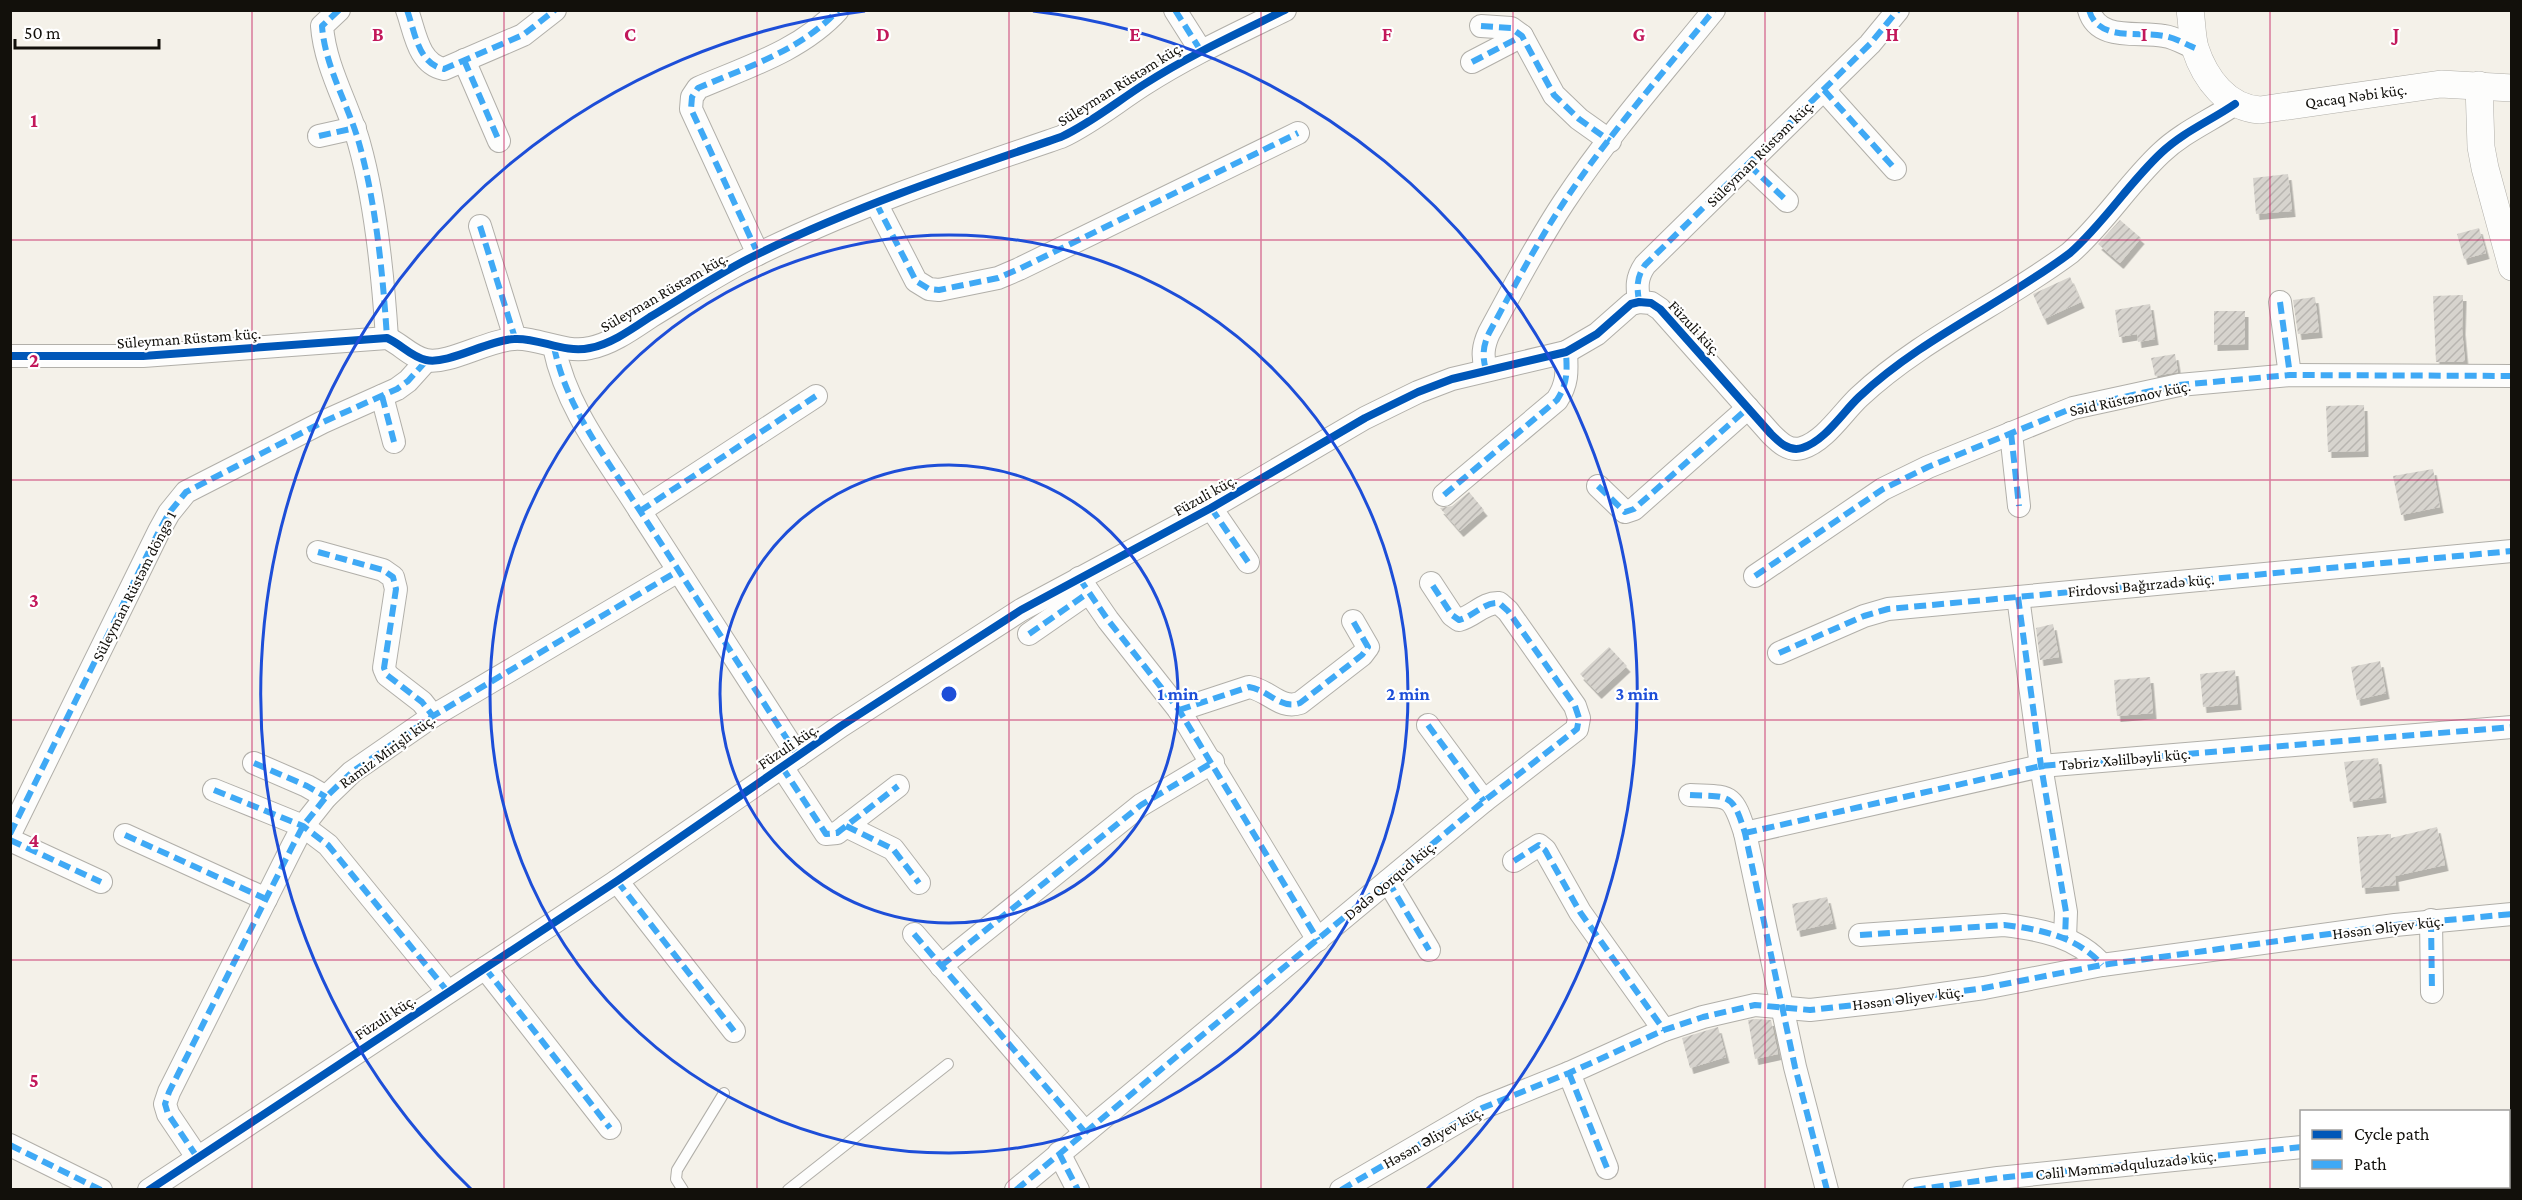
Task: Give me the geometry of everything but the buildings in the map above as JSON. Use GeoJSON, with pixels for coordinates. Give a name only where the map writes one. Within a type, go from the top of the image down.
{"type":"FeatureCollection","features":[{"type":"Feature","properties":{"kind":"street"},"geometry":{"type":"LineString","coordinates":[[339,10],[322,26],[322,38],[328,61],[355,128],[368,176],[385,300],[387,338],[426,361]]}},
{"type":"Feature","properties":{"kind":"street"},"geometry":{"type":"LineString","coordinates":[[407,10],[424,58],[435,67],[444,69],[523,35],[555,10]]}},
{"type":"Feature","properties":{"kind":"street"},"geometry":{"type":"LineString","coordinates":[[758,254],[691,109],[692,97],[698,88],[802,41],[825,25],[838,10]]}},
{"type":"Feature","properties":{"kind":"street"},"geometry":{"type":"LineString","coordinates":[[1175,10],[1200,51]]}},
{"type":"Feature","properties":{"kind":"street","name":"Süleyman Rüstəm küç."},"geometry":{"type":"LineString","coordinates":[[426,361],[441,361],[479,346],[515,338],[576,350],[603,344],[730,268],[758,254],[876,203],[1061,137],[1086,125],[1142,86],[1200,51],[1285,10]]}},
{"type":"Feature","properties":{"kind":"street"},"geometry":{"type":"LineString","coordinates":[[1486,370],[1483,359],[1484,346],[1509,296],[1564,202],[1714,10]]}},
{"type":"Feature","properties":{"kind":"street","name":"Süleyman Rüstəm küç."},"geometry":{"type":"LineString","coordinates":[[1639,302],[1636,286],[1639,274],[1645,265],[1824,90],[1883,30],[1898,10]]}},
{"type":"Feature","properties":{"kind":"street"},"geometry":{"type":"LineString","coordinates":[[2089,10],[2092,20],[2100,29],[2113,33],[2168,36],[2195,48]]}},
{"type":"Feature","properties":{"kind":"street"},"geometry":{"type":"LineString","coordinates":[[2190,10],[2195,48],[2212,80],[2222,94],[2235,104]]}},
{"type":"Feature","properties":{"kind":"street"},"geometry":{"type":"LineString","coordinates":[[1481,26],[1511,28],[1522,36],[1554,95],[1568,110],[1610,141]]}},
{"type":"Feature","properties":{"kind":"street"},"geometry":{"type":"LineString","coordinates":[[1472,62],[1522,36]]}},
{"type":"Feature","properties":{"kind":"street"},"geometry":{"type":"LineString","coordinates":[[465,60],[499,141]]}},
{"type":"Feature","properties":{"kind":"street","name":"Qacaq Nəbi küç."},"geometry":{"type":"LineString","coordinates":[[2235,104],[2246,109],[2260,110],[2441,84],[2511,88]]}},
{"type":"Feature","properties":{"kind":"street"},"geometry":{"type":"LineString","coordinates":[[2479,86],[2481,147],[2511,267]]}},
{"type":"Feature","properties":{"kind":"street"},"geometry":{"type":"LineString","coordinates":[[1824,90],[1896,169]]}},
{"type":"Feature","properties":{"kind":"street","name":"Füzuli küç."},"geometry":{"type":"LineString","coordinates":[[149,1190],[197,1156],[617,881],[790,761],[952,653],[1083,586],[1365,418],[1419,392],[1486,370],[1566,352],[1582,344],[1631,304],[1639,302],[1651,303],[1671,319],[1782,444],[1791,449],[1799,449],[1810,445],[1881,376],[2070,253],[2090,236],[2160,154],[2182,135],[2235,104]]}},
{"type":"Feature","properties":{"kind":"street"},"geometry":{"type":"LineString","coordinates":[[319,136],[355,128]]}},
{"type":"Feature","properties":{"kind":"street"},"geometry":{"type":"LineString","coordinates":[[876,203],[916,281],[929,289],[939,290],[998,278],[1019,269],[1298,133]]}},
{"type":"Feature","properties":{"kind":"street"},"geometry":{"type":"LineString","coordinates":[[1749,165],[1787,201]]}},
{"type":"Feature","properties":{"kind":"street"},"geometry":{"type":"LineString","coordinates":[[480,226],[515,338]]}},
{"type":"Feature","properties":{"kind":"street"},"geometry":{"type":"LineString","coordinates":[[2280,302],[2290,375]]}},
{"type":"Feature","properties":{"kind":"street","name":"Süleyman Rüstəm küç."},"geometry":{"type":"LineString","coordinates":[[10,356],[87,358],[143,356],[387,338]]}},
{"type":"Feature","properties":{"kind":"street"},"geometry":{"type":"LineString","coordinates":[[554,346],[559,369],[571,402],[678,571],[790,761],[826,834],[837,833],[898,786]]}},
{"type":"Feature","properties":{"kind":"street"},"geometry":{"type":"LineString","coordinates":[[1444,495],[1557,400],[1564,389],[1567,378],[1566,352]]}},
{"type":"Feature","properties":{"kind":"street","name":"Süleyman Rüstəm döngə 1"},"geometry":{"type":"LineString","coordinates":[[10,834],[159,531],[169,513],[186,492],[323,422],[382,396],[408,381],[426,361]]}},
{"type":"Feature","properties":{"kind":"street","name":"Səid Rüstəmov küç."},"geometry":{"type":"LineString","coordinates":[[1755,576],[1883,489],[2073,408],[2179,385],[2290,375],[2511,376]]}},
{"type":"Feature","properties":{"kind":"street"},"geometry":{"type":"LineString","coordinates":[[382,396],[394,442]]}},
{"type":"Feature","properties":{"kind":"street"},"geometry":{"type":"LineString","coordinates":[[640,511],[816,396]]}},
{"type":"Feature","properties":{"kind":"street"},"geometry":{"type":"LineString","coordinates":[[1598,486],[1625,512],[1634,509],[1748,408]]}},
{"type":"Feature","properties":{"kind":"street"},"geometry":{"type":"LineString","coordinates":[[2011,433],[2019,506]]}},
{"type":"Feature","properties":{"kind":"street"},"geometry":{"type":"LineString","coordinates":[[1211,508],[1248,562]]}},
{"type":"Feature","properties":{"kind":"street","name":"Firdovsi Bağırzadə küç."},"geometry":{"type":"LineString","coordinates":[[1779,653],[1864,616],[1888,609],[2511,550]]}},
{"type":"Feature","properties":{"kind":"street"},"geometry":{"type":"LineString","coordinates":[[318,552],[382,570],[393,577],[396,589],[384,668],[387,675],[422,702],[433,716]]}},
{"type":"Feature","properties":{"kind":"street","name":"Ramiz Mirişli küç."},"geometry":{"type":"LineString","coordinates":[[197,1156],[168,1114],[165,1104],[169,1092],[303,826],[326,797],[352,772],[433,716],[678,571]]}},
{"type":"Feature","properties":{"kind":"street","name":"Dədə Qorqud küç."},"geometry":{"type":"LineString","coordinates":[[1016,1190],[1084,1131],[1484,801],[1577,729],[1579,718],[1568,696],[1508,611],[1499,603],[1491,602],[1468,618],[1459,620],[1452,615],[1431,583]]}},
{"type":"Feature","properties":{"kind":"street"},"geometry":{"type":"LineString","coordinates":[[1029,634],[1083,586],[1179,710],[1213,762],[1318,940]]}},
{"type":"Feature","properties":{"kind":"street"},"geometry":{"type":"LineString","coordinates":[[2018,597],[2041,766],[2066,912],[2065,938]]}},
{"type":"Feature","properties":{"kind":"street"},"geometry":{"type":"LineString","coordinates":[[1179,710],[1249,687],[1260,689],[1281,704],[1291,706],[1300,703],[1362,655],[1368,647],[1353,621]]}},
{"type":"Feature","properties":{"kind":"street"},"geometry":{"type":"LineString","coordinates":[[1428,725],[1484,801]]}},
{"type":"Feature","properties":{"kind":"street","name":"Təbriz Xəlilbəyli küç."},"geometry":{"type":"LineString","coordinates":[[1745,833],[2041,766],[2511,727]]}},
{"type":"Feature","properties":{"kind":"street"},"geometry":{"type":"LineString","coordinates":[[941,966],[1141,806],[1213,762]]}},
{"type":"Feature","properties":{"kind":"street"},"geometry":{"type":"LineString","coordinates":[[254,763],[307,786],[326,797]]}},
{"type":"Feature","properties":{"kind":"street"},"geometry":{"type":"LineString","coordinates":[[214,790],[303,826],[328,845],[448,992]]}},
{"type":"Feature","properties":{"kind":"street"},"geometry":{"type":"LineString","coordinates":[[1690,795],[1726,797],[1733,802],[1745,833],[1795,1067],[1827,1190]]}},
{"type":"Feature","properties":{"kind":"street"},"geometry":{"type":"LineString","coordinates":[[846,826],[892,849],[919,883]]}},
{"type":"Feature","properties":{"kind":"street"},"geometry":{"type":"LineString","coordinates":[[125,835],[266,899]]}},
{"type":"Feature","properties":{"kind":"street"},"geometry":{"type":"LineString","coordinates":[[10,840],[101,882]]}},
{"type":"Feature","properties":{"kind":"street"},"geometry":{"type":"LineString","coordinates":[[1514,861],[1539,845],[1545,850],[1580,912],[1664,1030]]}},
{"type":"Feature","properties":{"kind":"street"},"geometry":{"type":"LineString","coordinates":[[617,881],[734,1031]]}},
{"type":"Feature","properties":{"kind":"street"},"geometry":{"type":"LineString","coordinates":[[1388,881],[1429,950]]}},
{"type":"Feature","properties":{"kind":"street","name":"Həsən Əliyev küç."},"geometry":{"type":"LineString","coordinates":[[1341,1190],[1482,1108],[1569,1074],[1664,1030],[1702,1017],[1755,1005],[1810,1010],[1910,999],[1984,988],[2102,965],[2431,920],[2511,914]]}},
{"type":"Feature","properties":{"kind":"street"},"geometry":{"type":"LineString","coordinates":[[2431,920],[2432,992]]}},
{"type":"Feature","properties":{"kind":"street"},"geometry":{"type":"LineString","coordinates":[[1860,935],[2004,925],[2025,927],[2065,938],[2081,946],[2102,965]]}},
{"type":"Feature","properties":{"kind":"street"},"geometry":{"type":"LineString","coordinates":[[914,934],[1084,1131]]}},
{"type":"Feature","properties":{"kind":"street"},"geometry":{"type":"LineString","coordinates":[[485,968],[610,1128]]}},
{"type":"Feature","properties":{"kind":"street"},"geometry":{"type":"LineString","coordinates":[[1569,1074],[1607,1168]]}},
{"type":"Feature","properties":{"kind":"street"},"geometry":{"type":"LineString","coordinates":[[10,1145],[102,1190]]}},
{"type":"Feature","properties":{"kind":"street","name":"Cəlil Məmmədquluzadə küç."},"geometry":{"type":"LineString","coordinates":[[1914,1190],[1998,1178],[2300,1147]]}},
{"type":"Feature","properties":{"kind":"street"},"geometry":{"type":"LineString","coordinates":[[1059,1153],[1078,1190]]}},
{"type":"Feature","properties":{"kind":"lane"},"geometry":{"type":"LineString","coordinates":[[788,1190],[948,1064]]}},
{"type":"Feature","properties":{"kind":"lane"},"geometry":{"type":"LineString","coordinates":[[683,1190],[676,1179],[677,1170],[724,1093]]}},
{"type":"Feature","properties":{"kind":"marked path"},"geometry":{"type":"LineString","coordinates":[[339,10],[322,26],[324,41],[365,166],[378,240],[387,338]]}},
{"type":"Feature","properties":{"kind":"marked path"},"geometry":{"type":"LineString","coordinates":[[407,10],[423,54],[428,61],[444,69],[523,35],[555,10]]}},
{"type":"Feature","properties":{"kind":"marked path"},"geometry":{"type":"LineString","coordinates":[[758,254],[691,109],[692,97],[698,88],[791,47],[824,24],[838,10]]}},
{"type":"Feature","properties":{"kind":"marked path"},"geometry":{"type":"LineString","coordinates":[[1175,10],[1201,51]]}},
{"type":"Feature","properties":{"kind":"marked path"},"geometry":{"type":"LineString","coordinates":[[1486,370],[1484,351],[1489,333],[1554,218],[1618,128],[1714,10]]}},
{"type":"Feature","properties":{"kind":"marked path"},"geometry":{"type":"LineString","coordinates":[[1639,302],[1638,283],[1645,265],[1870,44],[1898,10]]}},
{"type":"Feature","properties":{"kind":"marked path"},"geometry":{"type":"LineString","coordinates":[[2089,10],[2094,20],[2101,27],[2110,31],[2168,37],[2195,48]]}},
{"type":"Feature","properties":{"kind":"marked path"},"geometry":{"type":"LineString","coordinates":[[1481,26],[1511,28],[1522,36],[1554,95],[1579,119],[1610,141]]}},
{"type":"Feature","properties":{"kind":"marked path"},"geometry":{"type":"LineString","coordinates":[[1472,62],[1522,36]]}},
{"type":"Feature","properties":{"kind":"marked path"},"geometry":{"type":"LineString","coordinates":[[464,60],[499,141]]}},
{"type":"Feature","properties":{"kind":"marked path"},"geometry":{"type":"LineString","coordinates":[[1824,90],[1895,169]]}},
{"type":"Feature","properties":{"kind":"marked path"},"geometry":{"type":"LineString","coordinates":[[319,136],[355,128]]}},
{"type":"Feature","properties":{"kind":"marked path"},"geometry":{"type":"LineString","coordinates":[[876,203],[916,281],[929,289],[939,290],[998,278],[1019,269],[1298,133]]}},
{"type":"Feature","properties":{"kind":"marked path"},"geometry":{"type":"LineString","coordinates":[[1749,165],[1787,201]]}},
{"type":"Feature","properties":{"kind":"marked path"},"geometry":{"type":"LineString","coordinates":[[480,226],[515,338]]}},
{"type":"Feature","properties":{"kind":"marked path"},"geometry":{"type":"LineString","coordinates":[[2280,302],[2290,375]]}},
{"type":"Feature","properties":{"kind":"marked path"},"geometry":{"type":"LineString","coordinates":[[554,347],[568,392],[589,432],[798,756]]}},
{"type":"Feature","properties":{"kind":"marked path"},"geometry":{"type":"LineString","coordinates":[[1444,495],[1557,400],[1566,377],[1566,352]]}},
{"type":"Feature","properties":{"kind":"marked path"},"geometry":{"type":"LineString","coordinates":[[10,834],[159,531],[169,513],[186,492],[323,422],[397,389],[408,381],[426,361]]}},
{"type":"Feature","properties":{"kind":"marked path"},"geometry":{"type":"LineString","coordinates":[[1755,576],[1883,489],[1928,467],[2073,408],[2179,385],[2290,375],[2512,376]]}},
{"type":"Feature","properties":{"kind":"marked path"},"geometry":{"type":"LineString","coordinates":[[382,396],[394,442]]}},
{"type":"Feature","properties":{"kind":"marked path"},"geometry":{"type":"LineString","coordinates":[[640,511],[816,396]]}},
{"type":"Feature","properties":{"kind":"marked path"},"geometry":{"type":"LineString","coordinates":[[1598,486],[1625,512],[1634,509],[1748,408]]}},
{"type":"Feature","properties":{"kind":"marked path"},"geometry":{"type":"LineString","coordinates":[[2011,433],[2019,506]]}},
{"type":"Feature","properties":{"kind":"marked path"},"geometry":{"type":"LineString","coordinates":[[1211,508],[1248,562]]}},
{"type":"Feature","properties":{"kind":"marked path"},"geometry":{"type":"LineString","coordinates":[[1779,653],[1864,616],[1888,609],[2512,551]]}},
{"type":"Feature","properties":{"kind":"marked path"},"geometry":{"type":"LineString","coordinates":[[318,552],[383,570],[393,577],[396,589],[384,668],[387,675],[422,702],[433,716]]}},
{"type":"Feature","properties":{"kind":"marked path"},"geometry":{"type":"LineString","coordinates":[[197,1157],[168,1114],[165,1104],[169,1092],[303,826],[326,797],[352,772],[433,716],[678,571]]}},
{"type":"Feature","properties":{"kind":"marked path"},"geometry":{"type":"LineString","coordinates":[[1079,578],[1108,620],[1179,710],[1318,940]]}},
{"type":"Feature","properties":{"kind":"marked path"},"geometry":{"type":"LineString","coordinates":[[1016,1190],[1484,801],[1577,729],[1579,718],[1575,706],[1508,611],[1499,603],[1494,603],[1459,620],[1452,615],[1431,583]]}},
{"type":"Feature","properties":{"kind":"marked path"},"geometry":{"type":"LineString","coordinates":[[1029,634],[1088,593]]}},
{"type":"Feature","properties":{"kind":"marked path"},"geometry":{"type":"LineString","coordinates":[[2018,597],[2041,766],[2066,912],[2065,938]]}},
{"type":"Feature","properties":{"kind":"marked path"},"geometry":{"type":"LineString","coordinates":[[1179,710],[1249,687],[1286,704],[1300,703],[1362,655],[1368,647],[1353,621]]}},
{"type":"Feature","properties":{"kind":"marked path"},"geometry":{"type":"LineString","coordinates":[[1428,725],[1484,801]]}},
{"type":"Feature","properties":{"kind":"marked path"},"geometry":{"type":"LineString","coordinates":[[1745,833],[2041,766],[2512,727]]}},
{"type":"Feature","properties":{"kind":"marked path"},"geometry":{"type":"LineString","coordinates":[[941,966],[1141,805],[1213,762]]}},
{"type":"Feature","properties":{"kind":"marked path"},"geometry":{"type":"LineString","coordinates":[[254,763],[307,786],[326,797]]}},
{"type":"Feature","properties":{"kind":"marked path"},"geometry":{"type":"LineString","coordinates":[[782,767],[826,834],[837,833],[898,786]]}},
{"type":"Feature","properties":{"kind":"marked path"},"geometry":{"type":"LineString","coordinates":[[214,790],[303,826],[328,845],[448,992]]}},
{"type":"Feature","properties":{"kind":"marked path"},"geometry":{"type":"LineString","coordinates":[[1690,795],[1728,799],[1737,810],[1741,820],[1795,1067],[1827,1190]]}},
{"type":"Feature","properties":{"kind":"marked path"},"geometry":{"type":"LineString","coordinates":[[846,826],[893,849],[919,883]]}},
{"type":"Feature","properties":{"kind":"marked path"},"geometry":{"type":"LineString","coordinates":[[125,835],[266,899]]}},
{"type":"Feature","properties":{"kind":"marked path"},"geometry":{"type":"LineString","coordinates":[[10,840],[101,882]]}},
{"type":"Feature","properties":{"kind":"marked path"},"geometry":{"type":"LineString","coordinates":[[1514,861],[1539,845],[1545,850],[1580,912],[1664,1030]]}},
{"type":"Feature","properties":{"kind":"marked path"},"geometry":{"type":"LineString","coordinates":[[617,881],[734,1031]]}},
{"type":"Feature","properties":{"kind":"marked path"},"geometry":{"type":"LineString","coordinates":[[1388,881],[1429,950]]}},
{"type":"Feature","properties":{"kind":"marked path"},"geometry":{"type":"LineString","coordinates":[[1341,1190],[1482,1108],[1569,1073],[1664,1030],[1703,1017],[1755,1005],[1810,1010],[1899,1000],[1984,988],[2102,965],[2395,925],[2512,914]]}},
{"type":"Feature","properties":{"kind":"marked path"},"geometry":{"type":"LineString","coordinates":[[2431,920],[2432,992]]}},
{"type":"Feature","properties":{"kind":"marked path"},"geometry":{"type":"LineString","coordinates":[[1860,935],[2004,925],[2058,936],[2082,948],[2102,965]]}},
{"type":"Feature","properties":{"kind":"marked path"},"geometry":{"type":"LineString","coordinates":[[914,934],[1084,1131]]}},
{"type":"Feature","properties":{"kind":"marked path"},"geometry":{"type":"LineString","coordinates":[[485,968],[610,1128]]}},
{"type":"Feature","properties":{"kind":"marked path"},"geometry":{"type":"LineString","coordinates":[[1569,1073],[1607,1168]]}},
{"type":"Feature","properties":{"kind":"marked path"},"geometry":{"type":"LineString","coordinates":[[10,1145],[101,1190]]}},
{"type":"Feature","properties":{"kind":"marked path"},"geometry":{"type":"LineString","coordinates":[[1914,1190],[1998,1178],[2300,1147]]}},
{"type":"Feature","properties":{"kind":"marked path"},"geometry":{"type":"LineString","coordinates":[[1059,1153],[1078,1190]]}},
{"type":"Feature","properties":{"kind":"cycle path"},"geometry":{"type":"LineString","coordinates":[[10,356],[143,356],[387,338],[416,356],[435,361],[457,356],[492,343],[514,339],[532,340],[571,349],[598,346],[621,336],[729,269],[830,221],[906,191],[1061,137],[1093,119],[1177,64],[1285,10]]}},
{"type":"Feature","properties":{"kind":"cycle path"},"geometry":{"type":"LineString","coordinates":[[149,1190],[617,881],[841,726],[1021,610],[1211,508],[1365,418],[1418,392],[1452,379],[1566,352],[1597,334],[1631,304],[1639,302],[1651,303],[1660,309],[1777,440],[1793,449],[1802,448],[1826,433],[1859,397],[1909,357],[2070,253],[2161,153],[2187,133],[2235,104]]}}]}
